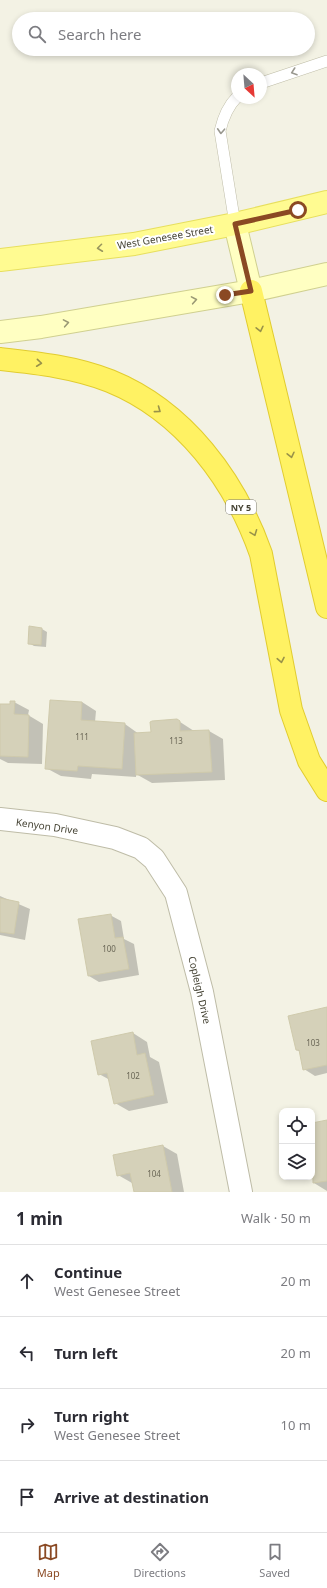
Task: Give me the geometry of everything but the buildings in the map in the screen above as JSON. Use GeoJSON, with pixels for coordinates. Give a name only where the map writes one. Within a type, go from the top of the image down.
{"type":"FeatureCollection","features":[{"type":"Feature","properties":{"kind":"highway"},"geometry":{"type":"LineString","coordinates":[[251,291],[327,607]]}},
{"type":"Feature","properties":{"kind":"highway","name":"NY 5"},"geometry":{"type":"LineString","coordinates":[[0,359],[51,364],[109,381],[137,394],[163,413],[186,432],[206,454],[238,502],[257,541],[261,554],[291,710],[309,761],[327,790]]}},
{"type":"Feature","properties":{"kind":"main road","name":"West Genesee Street"},"geometry":{"type":"LineString","coordinates":[[0,260],[134,244],[235,224],[327,202]]}},
{"type":"Feature","properties":{"kind":"main road"},"geometry":{"type":"LineString","coordinates":[[235,224],[251,291]]}},
{"type":"Feature","properties":{"kind":"main road"},"geometry":{"type":"LineString","coordinates":[[0,332],[41,327],[251,291],[327,274]]}},
{"type":"Feature","properties":{"kind":"street","name":"Kenyon Drive"},"geometry":{"type":"LineString","coordinates":[[0,820],[55,825],[94,833]]}},
{"type":"Feature","properties":{"kind":"street","name":"Copleigh Drive"},"geometry":{"type":"LineString","coordinates":[[94,833],[115,838],[141,848],[154,859],[176,893],[202,992],[241,1192]]}},
{"type":"Feature","properties":{"kind":"lane"},"geometry":{"type":"LineString","coordinates":[[267,81],[327,60]]}},
{"type":"Feature","properties":{"kind":"lane"},"geometry":{"type":"LineString","coordinates":[[231,103],[224,116],[220,131],[235,224]]}},
{"type":"Feature","properties":{"kind":"route"},"geometry":{"type":"LineString","coordinates":[[225,295],[251,291],[235,224],[298,210]]}}]}
